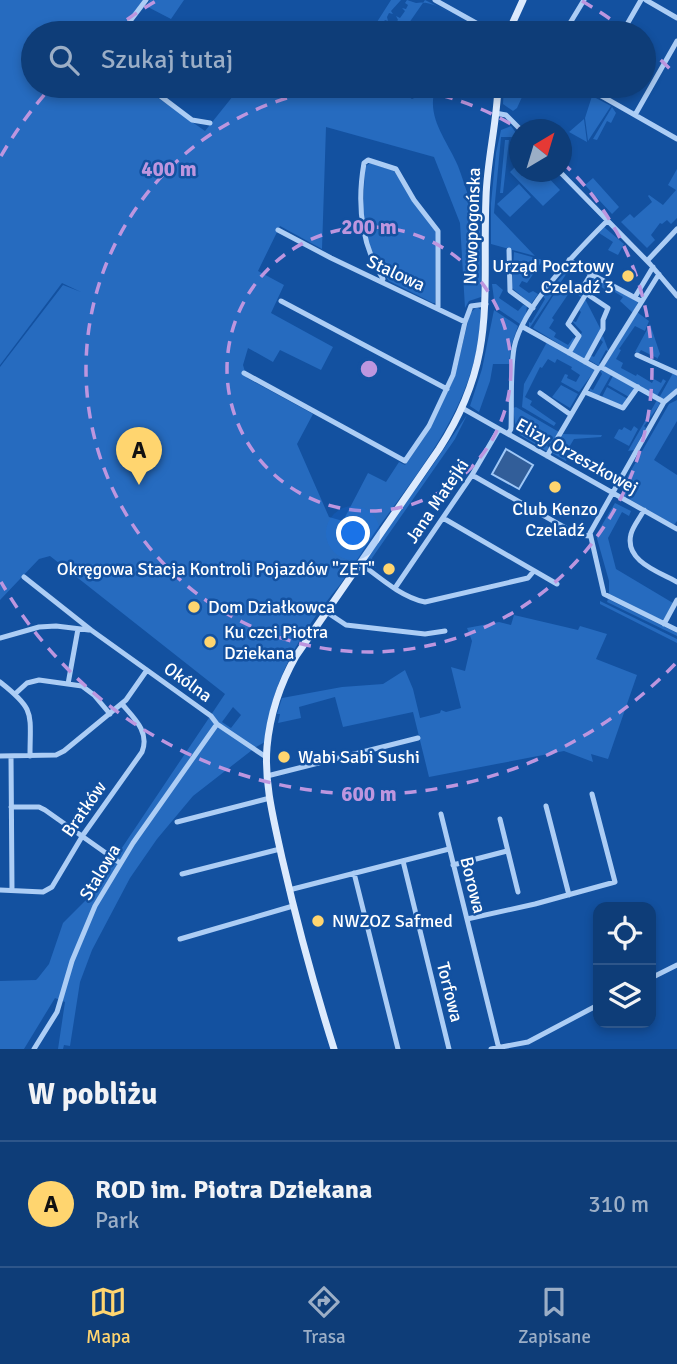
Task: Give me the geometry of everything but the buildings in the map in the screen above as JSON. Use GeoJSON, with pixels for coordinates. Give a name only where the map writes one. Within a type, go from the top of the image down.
{"type":"FeatureCollection","features":[{"type":"Feature","properties":{"kind":"street"},"geometry":{"type":"LineString","coordinates":[[130,21],[146,0]]}},
{"type":"Feature","properties":{"kind":"street"},"geometry":{"type":"LineString","coordinates":[[435,0],[473,21]]}},
{"type":"Feature","properties":{"kind":"street"},"geometry":{"type":"LineString","coordinates":[[514,21],[523,0]]}},
{"type":"Feature","properties":{"kind":"street"},"geometry":{"type":"LineString","coordinates":[[571,21],[584,0]]}},
{"type":"Feature","properties":{"kind":"street"},"geometry":{"type":"LineString","coordinates":[[630,21],[644,0],[677,18]]}},
{"type":"Feature","properties":{"kind":"street"},"geometry":{"type":"LineString","coordinates":[[656,78],[677,41]]}},
{"type":"Feature","properties":{"kind":"street"},"geometry":{"type":"LineString","coordinates":[[163,98],[192,120],[210,124]]}},
{"type":"Feature","properties":{"kind":"street","name":"Nowopogońska"},"geometry":{"type":"LineString","coordinates":[[334,1049],[302,944],[280,849],[267,776],[269,729],[279,688],[296,656],[439,449],[462,408],[477,367],[486,304],[486,198],[497,98]]}},
{"type":"Feature","properties":{"kind":"street"},"geometry":{"type":"LineString","coordinates":[[607,98],[677,139]]}},
{"type":"Feature","properties":{"kind":"street"},"geometry":{"type":"LineString","coordinates":[[635,115],[645,98]]}},
{"type":"Feature","properties":{"kind":"street"},"geometry":{"type":"LineString","coordinates":[[495,113],[506,115],[510,119]]}},
{"type":"Feature","properties":{"kind":"street"},"geometry":{"type":"LineString","coordinates":[[382,281],[366,243],[361,218],[362,176],[364,163],[368,160],[395,169],[414,200],[436,226],[440,246],[438,309]]}},
{"type":"Feature","properties":{"kind":"street"},"geometry":{"type":"LineString","coordinates":[[570,182],[653,267],[677,296]]}},
{"type":"Feature","properties":{"kind":"street"},"geometry":{"type":"LineString","coordinates":[[508,434],[511,429],[514,346],[533,308],[569,260],[607,221]]}},
{"type":"Feature","properties":{"kind":"street"},"geometry":{"type":"LineString","coordinates":[[647,261],[677,229]]}},
{"type":"Feature","properties":{"kind":"street","name":"Stalowa"},"geometry":{"type":"LineString","coordinates":[[278,230],[465,322]]}},
{"type":"Feature","properties":{"kind":"street"},"geometry":{"type":"LineString","coordinates":[[509,250],[510,291],[533,308]]}},
{"type":"Feature","properties":{"kind":"street"},"geometry":{"type":"LineString","coordinates":[[569,260],[638,299]]}},
{"type":"Feature","properties":{"kind":"street"},"geometry":{"type":"LineString","coordinates":[[547,456],[600,368],[653,267]]}},
{"type":"Feature","properties":{"kind":"street"},"geometry":{"type":"LineString","coordinates":[[370,276],[377,268]]}},
{"type":"Feature","properties":{"kind":"street"},"geometry":{"type":"LineString","coordinates":[[585,362],[603,329],[608,308],[586,294],[583,287],[591,274]]}},
{"type":"Feature","properties":{"kind":"street"},"geometry":{"type":"LineString","coordinates":[[638,299],[659,274]]}},
{"type":"Feature","properties":{"kind":"street"},"geometry":{"type":"LineString","coordinates":[[569,353],[579,336],[568,324],[586,294]]}},
{"type":"Feature","properties":{"kind":"street"},"geometry":{"type":"LineString","coordinates":[[281,301],[447,388]]}},
{"type":"Feature","properties":{"kind":"street"},"geometry":{"type":"LineString","coordinates":[[244,373],[405,461],[428,427],[453,375],[471,306],[486,304]]}},
{"type":"Feature","properties":{"kind":"street"},"geometry":{"type":"LineString","coordinates":[[523,327],[664,402]]}},
{"type":"Feature","properties":{"kind":"street"},"geometry":{"type":"LineString","coordinates":[[637,355],[677,373]]}},
{"type":"Feature","properties":{"kind":"street"},"geometry":{"type":"LineString","coordinates":[[585,391],[623,408],[638,387]]}},
{"type":"Feature","properties":{"kind":"street"},"geometry":{"type":"LineString","coordinates":[[677,391],[664,402],[590,529],[604,594],[677,630]]}},
{"type":"Feature","properties":{"kind":"street"},"geometry":{"type":"LineString","coordinates":[[540,393],[571,415]]}},
{"type":"Feature","properties":{"kind":"street","name":"Elizy Orzeszkowej"},"geometry":{"type":"LineString","coordinates":[[462,408],[677,529]]}},
{"type":"Feature","properties":{"kind":"street","name":"Jana Matejki"},"geometry":{"type":"LineString","coordinates":[[395,588],[472,475],[499,429]]}},
{"type":"Feature","properties":{"kind":"street"},"geometry":{"type":"LineString","coordinates":[[472,475],[578,535],[590,536]]}},
{"type":"Feature","properties":{"kind":"street"},"geometry":{"type":"LineString","coordinates":[[644,510],[631,535],[633,554],[677,582]]}},
{"type":"Feature","properties":{"kind":"street"},"geometry":{"type":"LineString","coordinates":[[443,518],[557,584]]}},
{"type":"Feature","properties":{"kind":"street"},"geometry":{"type":"LineString","coordinates":[[360,563],[415,600],[432,602],[528,578],[533,572]]}},
{"type":"Feature","properties":{"kind":"street","name":"Okólna"},"geometry":{"type":"LineString","coordinates":[[24,577],[91,630],[211,716],[217,724],[266,757]]}},
{"type":"Feature","properties":{"kind":"street"},"geometry":{"type":"LineString","coordinates":[[664,624],[677,600]]}},
{"type":"Feature","properties":{"kind":"street"},"geometry":{"type":"LineString","coordinates":[[325,611],[346,625],[425,634],[445,631]]}},
{"type":"Feature","properties":{"kind":"street"},"geometry":{"type":"LineString","coordinates":[[0,638],[39,627],[91,630]]}},
{"type":"Feature","properties":{"kind":"street"},"geometry":{"type":"LineString","coordinates":[[68,684],[78,629]]}},
{"type":"Feature","properties":{"kind":"street"},"geometry":{"type":"LineString","coordinates":[[0,756],[56,755],[64,751],[122,704],[147,670]]}},
{"type":"Feature","properties":{"kind":"street"},"geometry":{"type":"LineString","coordinates":[[15,694],[27,683],[38,680],[68,684],[87,688],[110,714]]}},
{"type":"Feature","properties":{"kind":"street"},"geometry":{"type":"LineString","coordinates":[[0,682],[29,709],[30,756]]}},
{"type":"Feature","properties":{"kind":"street","name":"Bratków"},"geometry":{"type":"LineString","coordinates":[[0,890],[43,892],[52,887],[83,835],[144,746],[140,726],[122,704]]}},
{"type":"Feature","properties":{"kind":"street","name":"Stalowa"},"geometry":{"type":"LineString","coordinates":[[34,1049],[57,1012],[72,961],[94,906],[120,863],[217,724]]}},
{"type":"Feature","properties":{"kind":"street"},"geometry":{"type":"LineString","coordinates":[[267,776],[418,738]]}},
{"type":"Feature","properties":{"kind":"street"},"geometry":{"type":"LineString","coordinates":[[11,756],[12,890]]}},
{"type":"Feature","properties":{"kind":"street"},"geometry":{"type":"LineString","coordinates":[[467,919],[615,882],[592,794]]}},
{"type":"Feature","properties":{"kind":"street"},"geometry":{"type":"LineString","coordinates":[[177,822],[270,798]]}},
{"type":"Feature","properties":{"kind":"street"},"geometry":{"type":"LineString","coordinates":[[546,806],[569,895]]}},
{"type":"Feature","properties":{"kind":"street"},"geometry":{"type":"LineString","coordinates":[[11,807],[39,807],[45,810],[120,863]]}},
{"type":"Feature","properties":{"kind":"street"},"geometry":{"type":"LineString","coordinates":[[441,814],[449,849]]}},
{"type":"Feature","properties":{"kind":"street"},"geometry":{"type":"LineString","coordinates":[[500,818],[518,892]]}},
{"type":"Feature","properties":{"kind":"street"},"geometry":{"type":"LineString","coordinates":[[182,874],[280,849]]}},
{"type":"Feature","properties":{"kind":"street","name":"Borowa"},"geometry":{"type":"LineString","coordinates":[[289,890],[449,849],[499,1048]]}},
{"type":"Feature","properties":{"kind":"street"},"geometry":{"type":"LineString","coordinates":[[453,865],[507,850]]}},
{"type":"Feature","properties":{"kind":"street","name":"Torfowa"},"geometry":{"type":"LineString","coordinates":[[403,861],[449,1049]]}},
{"type":"Feature","properties":{"kind":"street"},"geometry":{"type":"LineString","coordinates":[[354,873],[398,1049]]}},
{"type":"Feature","properties":{"kind":"street"},"geometry":{"type":"LineString","coordinates":[[180,939],[293,906]]}},
{"type":"Feature","properties":{"kind":"street"},"geometry":{"type":"LineString","coordinates":[[656,976],[677,965]]}},
{"type":"Feature","properties":{"kind":"street"},"geometry":{"type":"LineString","coordinates":[[520,1049],[528,1042],[593,1008]]}},
{"type":"Feature","properties":{"kind":"street"},"geometry":{"type":"LineString","coordinates":[[491,1049],[528,1042]]}},
{"type":"Feature","properties":{"kind":"shaded area"},"geometry":{"type":"Polygon","coordinates":[[[0,0],[143,0],[127,21],[21,21],[21,98],[158,98],[205,131],[231,98],[434,98],[436,122],[458,166],[469,198],[480,200],[481,297],[469,301],[465,308],[460,223],[434,157],[326,127],[322,249],[280,226],[258,271],[284,285],[271,313],[333,347],[321,370],[280,350],[273,362],[248,348],[243,365],[247,378],[313,414],[297,444],[329,517],[343,521],[368,473],[386,482],[399,462],[405,465],[425,436],[455,376],[470,313],[477,307],[481,310],[471,371],[461,399],[431,453],[300,640],[274,698],[265,742],[193,796],[157,839],[130,878],[92,950],[80,982],[70,1046],[64,1045],[63,1049],[58,1049],[65,1002],[55,998],[24,1049],[0,1049],[0,981],[36,980],[49,964],[63,923],[89,897],[225,694],[50,556],[39,559],[0,600],[0,367],[63,285],[81,292],[62,283],[0,365],[0,0]],[[233,707],[222,722],[231,728],[241,715],[233,707]]]}},
{"type":"Feature","properties":{"kind":"shaded area"},"geometry":{"type":"Polygon","coordinates":[[[150,0],[184,0],[171,19],[146,6],[150,0]]]}},
{"type":"Feature","properties":{"kind":"shaded area"},"geometry":{"type":"Polygon","coordinates":[[[391,0],[401,0],[391,11],[393,14],[389,13],[388,21],[378,21],[391,0]]]}},
{"type":"Feature","properties":{"kind":"shaded area"},"geometry":{"type":"Polygon","coordinates":[[[407,0],[423,3],[410,21],[397,21],[396,16],[400,18],[405,11],[402,8],[406,9],[408,5],[405,3],[407,0]]]}},
{"type":"Feature","properties":{"kind":"shaded area"},"geometry":{"type":"Polygon","coordinates":[[[503,98],[522,98],[513,111],[503,104],[503,98]]]}},
{"type":"Feature","properties":{"kind":"shaded area"},"geometry":{"type":"Polygon","coordinates":[[[591,98],[611,106],[588,141],[585,118],[591,98]]]}},
{"type":"Feature","properties":{"kind":"shaded area"},"geometry":{"type":"Polygon","coordinates":[[[612,107],[616,113],[611,123],[607,121],[597,140],[593,139],[612,107]]]}},
{"type":"Feature","properties":{"kind":"shaded area"},"geometry":{"type":"Polygon","coordinates":[[[584,119],[587,142],[572,134],[572,129],[584,119]]]}},
{"type":"Feature","properties":{"kind":"shaded area"},"geometry":{"type":"Polygon","coordinates":[[[509,127],[509,137],[501,137],[494,213],[535,256],[491,244],[491,203],[501,130],[509,127]]]}},
{"type":"Feature","properties":{"kind":"shaded area"},"geometry":{"type":"Polygon","coordinates":[[[505,140],[509,140],[503,193],[500,193],[505,140]]]}},
{"type":"Feature","properties":{"kind":"shaded area"},"geometry":{"type":"Polygon","coordinates":[[[370,163],[394,171],[436,232],[435,303],[389,281],[368,242],[363,212],[365,167],[370,163]]]}},
{"type":"Feature","properties":{"kind":"shaded area"},"geometry":{"type":"Polygon","coordinates":[[[677,169],[677,218],[671,224],[667,220],[660,223],[651,235],[655,240],[647,248],[621,222],[630,214],[634,218],[652,202],[649,195],[663,205],[676,190],[668,185],[677,169]]]}},
{"type":"Feature","properties":{"kind":"shaded area"},"geometry":{"type":"Polygon","coordinates":[[[593,178],[619,207],[612,214],[585,185],[593,178]]]}},
{"type":"Feature","properties":{"kind":"shaded area"},"geometry":{"type":"Polygon","coordinates":[[[520,182],[552,182],[560,190],[543,206],[520,182]]]}},
{"type":"Feature","properties":{"kind":"shaded area"},"geometry":{"type":"Polygon","coordinates":[[[519,184],[531,197],[510,217],[497,204],[519,184]]]}},
{"type":"Feature","properties":{"kind":"shaded area"},"geometry":{"type":"Polygon","coordinates":[[[604,227],[624,244],[618,255],[608,250],[613,242],[599,233],[604,227]]]}},
{"type":"Feature","properties":{"kind":"shaded area"},"geometry":{"type":"Polygon","coordinates":[[[514,252],[543,260],[527,283],[522,281],[519,286],[529,293],[533,291],[538,294],[531,304],[512,288],[514,252]]]}},
{"type":"Feature","properties":{"kind":"shaded area"},"geometry":{"type":"Polygon","coordinates":[[[566,272],[529,329],[529,322],[531,323],[545,299],[543,296],[566,272]]]}},
{"type":"Feature","properties":{"kind":"shaded area"},"geometry":{"type":"Polygon","coordinates":[[[592,276],[638,302],[633,313],[620,301],[623,297],[608,288],[606,290],[592,281],[587,292],[585,287],[592,276]]]}},
{"type":"Feature","properties":{"kind":"shaded area"},"geometry":{"type":"Polygon","coordinates":[[[492,284],[503,290],[499,298],[518,311],[523,305],[527,306],[520,324],[495,307],[492,284]]]}},
{"type":"Feature","properties":{"kind":"shaded area"},"geometry":{"type":"Polygon","coordinates":[[[575,286],[583,297],[571,290],[552,318],[554,320],[549,328],[556,333],[554,337],[568,345],[575,339],[569,350],[533,328],[558,288],[563,290],[575,286]]]}},
{"type":"Feature","properties":{"kind":"shaded area"},"geometry":{"type":"Polygon","coordinates":[[[585,299],[601,330],[584,359],[572,353],[582,332],[572,321],[576,322],[585,299]]]}},
{"type":"Feature","properties":{"kind":"shaded area"},"geometry":{"type":"Polygon","coordinates":[[[494,310],[518,326],[511,346],[509,364],[493,364],[479,412],[470,406],[482,369],[494,310]]]}},
{"type":"Feature","properties":{"kind":"shaded area"},"geometry":{"type":"Polygon","coordinates":[[[637,312],[649,321],[645,331],[635,326],[619,349],[621,350],[616,359],[623,363],[621,368],[636,376],[637,374],[652,383],[654,379],[661,383],[663,379],[666,381],[657,396],[604,367],[637,312]]]}},
{"type":"Feature","properties":{"kind":"shaded area"},"geometry":{"type":"Polygon","coordinates":[[[650,324],[660,354],[656,361],[657,358],[641,350],[639,353],[635,352],[650,324]]]}},
{"type":"Feature","properties":{"kind":"shaded area"},"geometry":{"type":"Polygon","coordinates":[[[603,336],[609,352],[606,350],[599,366],[589,360],[590,355],[594,357],[603,342],[600,339],[603,336]]]}},
{"type":"Feature","properties":{"kind":"shaded area"},"geometry":{"type":"Polygon","coordinates":[[[547,342],[595,370],[579,392],[561,382],[565,374],[576,382],[580,375],[571,369],[572,367],[557,359],[555,363],[548,359],[542,368],[540,367],[525,397],[532,401],[530,405],[556,423],[554,426],[522,407],[524,384],[547,342]]]}},
{"type":"Feature","properties":{"kind":"shaded area"},"geometry":{"type":"Polygon","coordinates":[[[600,370],[611,375],[599,396],[591,393],[589,388],[593,390],[602,374],[600,370]]]}},
{"type":"Feature","properties":{"kind":"shaded area"},"geometry":{"type":"Polygon","coordinates":[[[673,373],[677,375],[677,388],[664,399],[659,398],[673,373]]]}},
{"type":"Feature","properties":{"kind":"shaded area"},"geometry":{"type":"Polygon","coordinates":[[[613,376],[633,387],[629,397],[608,385],[613,376]]]}},
{"type":"Feature","properties":{"kind":"shaded area"},"geometry":{"type":"Polygon","coordinates":[[[561,385],[578,394],[570,408],[552,397],[561,385]]]}},
{"type":"Feature","properties":{"kind":"shaded area"},"geometry":{"type":"Polygon","coordinates":[[[607,387],[628,399],[623,406],[602,397],[607,387]]]}},
{"type":"Feature","properties":{"kind":"shaded area"},"geometry":{"type":"Polygon","coordinates":[[[657,400],[660,404],[644,426],[646,428],[634,450],[628,451],[657,400]]]}},
{"type":"Feature","properties":{"kind":"shaded area"},"geometry":{"type":"Polygon","coordinates":[[[677,400],[677,421],[654,460],[677,475],[677,521],[674,525],[624,496],[625,481],[669,404],[677,400]]]}},
{"type":"Feature","properties":{"kind":"shaded area"},"geometry":{"type":"Polygon","coordinates":[[[516,407],[559,432],[552,444],[547,446],[550,448],[548,452],[520,435],[515,423],[513,408],[516,407]]]}},
{"type":"Feature","properties":{"kind":"shaded area"},"geometry":{"type":"Polygon","coordinates":[[[464,414],[415,491],[467,415],[455,439],[372,558],[376,568],[365,559],[464,414]]]}},
{"type":"Feature","properties":{"kind":"shaded area"},"geometry":{"type":"Polygon","coordinates":[[[634,426],[638,429],[629,446],[614,438],[619,429],[624,427],[631,431],[634,426]]]}},
{"type":"Feature","properties":{"kind":"shaded area"},"geometry":{"type":"Polygon","coordinates":[[[563,434],[602,435],[574,439],[565,454],[568,457],[566,461],[552,453],[563,434]]]}},
{"type":"Feature","properties":{"kind":"shaded area"},"geometry":{"type":"Polygon","coordinates":[[[506,449],[533,465],[519,489],[492,474],[506,449]]]}},
{"type":"Feature","properties":{"kind":"shaded area"},"geometry":{"type":"Polygon","coordinates":[[[615,503],[631,511],[629,516],[622,512],[608,538],[616,569],[673,603],[663,621],[609,595],[609,581],[596,535],[615,503]]]}},
{"type":"Feature","properties":{"kind":"shaded area"},"geometry":{"type":"Polygon","coordinates":[[[608,599],[677,633],[677,636],[607,602],[608,599]]]}},
{"type":"Feature","properties":{"kind":"shaded area"},"geometry":{"type":"Polygon","coordinates":[[[600,601],[677,639],[677,643],[600,604],[600,601]]]}},
{"type":"Feature","properties":{"kind":"shaded area"},"geometry":{"type":"Polygon","coordinates":[[[514,615],[578,630],[580,626],[607,634],[596,659],[637,675],[608,759],[591,754],[593,762],[564,751],[429,777],[413,712],[343,727],[335,697],[299,707],[301,718],[278,723],[280,714],[277,714],[282,698],[342,687],[383,684],[405,670],[420,718],[440,713],[441,710],[446,712],[461,708],[451,667],[465,671],[472,641],[467,628],[499,622],[511,625],[514,615]]]}},
{"type":"Feature","properties":{"kind":"place","name":"Urząd Pocztowy Czeladź 3"},"geometry":{"type":"Point","coordinates":[628,276]}},
{"type":"Feature","properties":{"kind":"place","name":"ROD im. Piotra Dziekana"},"geometry":{"type":"Point","coordinates":[139,485]}},
{"type":"Feature","properties":{"kind":"place","name":"Club Kenzo Czeladź"},"geometry":{"type":"Point","coordinates":[555,487]}},
{"type":"Feature","properties":{"kind":"place","name":"Okręgowa Stacja Kontroli Pojazdów \"ZET\""},"geometry":{"type":"Point","coordinates":[389,569]}},
{"type":"Feature","properties":{"kind":"place","name":"Dom Działkowca"},"geometry":{"type":"Point","coordinates":[194,607]}},
{"type":"Feature","properties":{"kind":"place","name":"Ku czci Piotra Dziekana"},"geometry":{"type":"Point","coordinates":[210,642]}},
{"type":"Feature","properties":{"kind":"place","name":"Wabi Sabi Sushi"},"geometry":{"type":"Point","coordinates":[284,757]}},
{"type":"Feature","properties":{"kind":"place","name":"NWZOZ Safmed"},"geometry":{"type":"Point","coordinates":[318,921]}}]}
